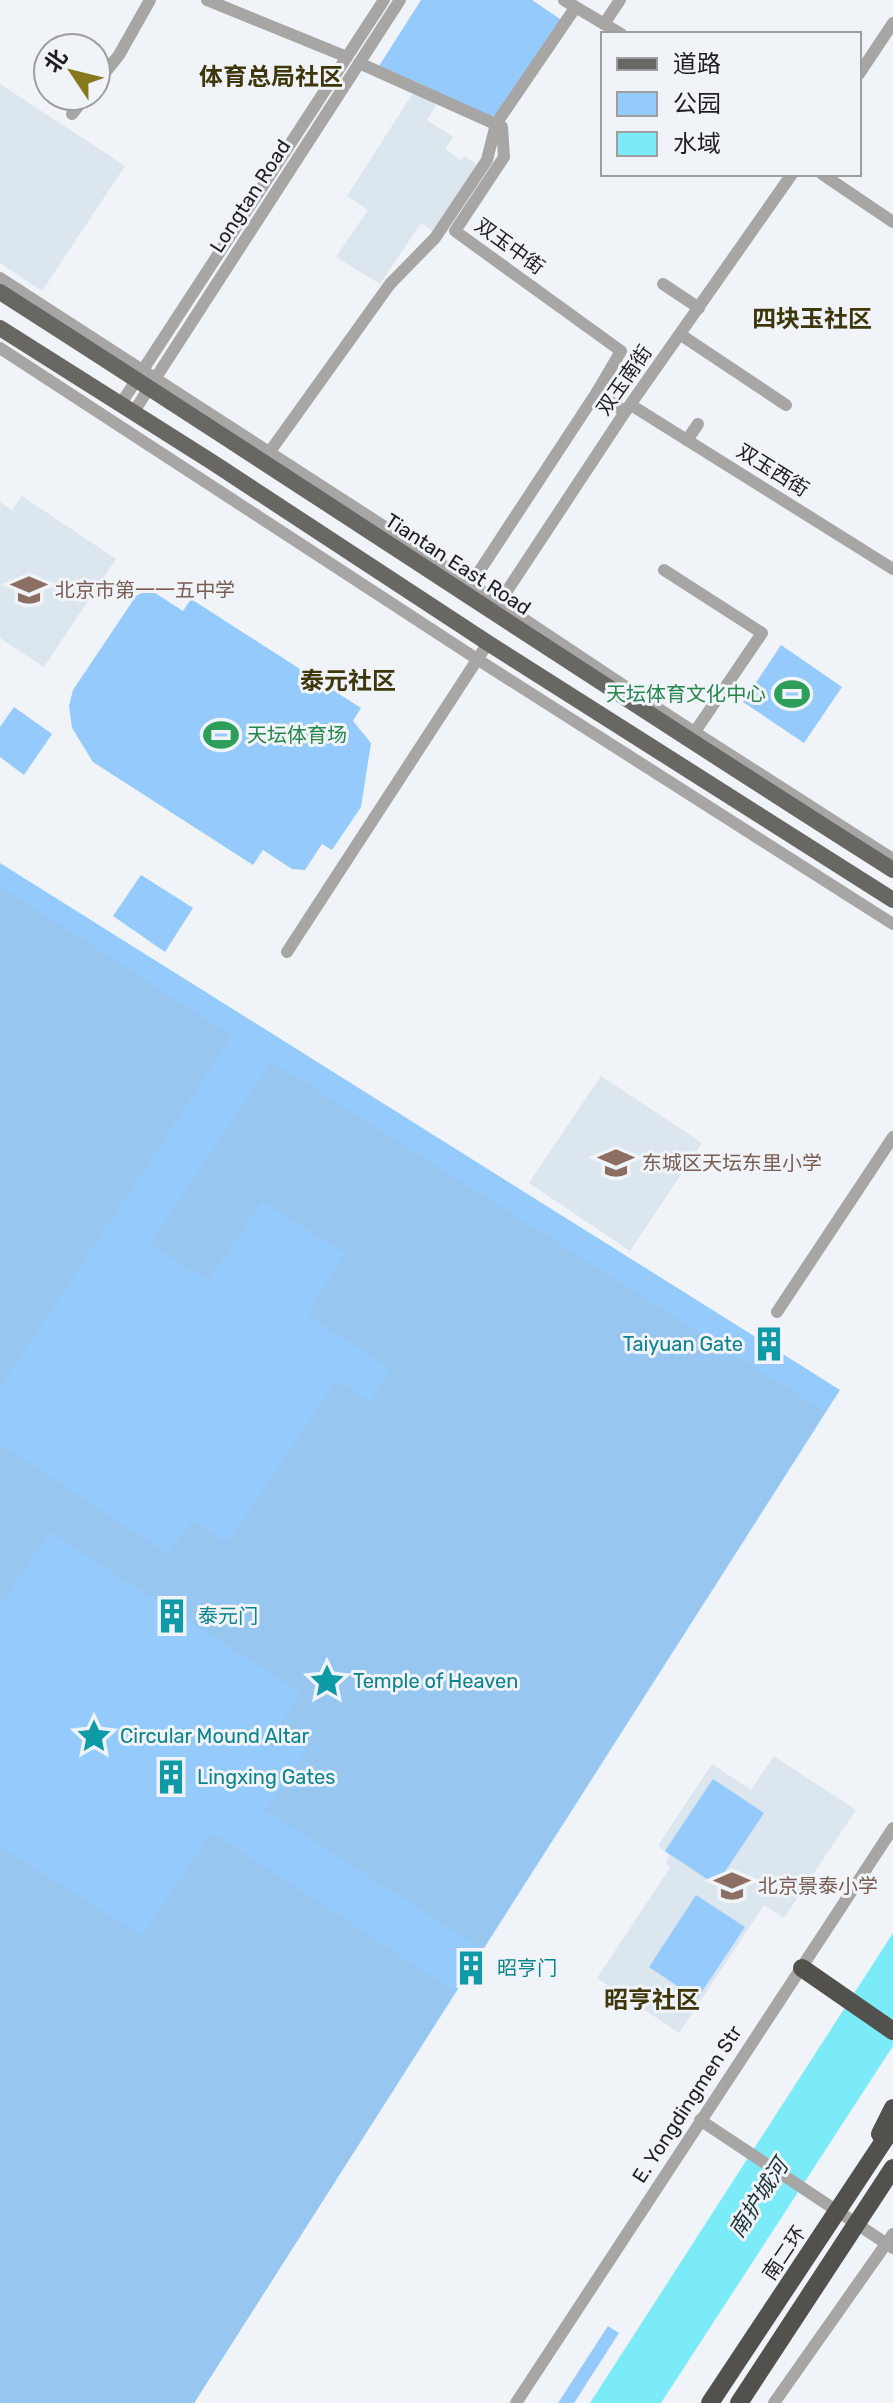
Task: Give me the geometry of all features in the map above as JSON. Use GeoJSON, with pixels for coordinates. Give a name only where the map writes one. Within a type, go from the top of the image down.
{"type":"FeatureCollection","features":[{"type":"Feature","properties":{"kind":"highway"},"geometry":{"type":"LineString","coordinates":[[805,1963],[893,2031]]}},
{"type":"Feature","properties":{"kind":"highway"},"geometry":{"type":"LineString","coordinates":[[834,1983],[893,2016]]}},
{"type":"Feature","properties":{"kind":"highway"},"geometry":{"type":"LineString","coordinates":[[862,2173],[893,2108]]}},
{"type":"Feature","properties":{"kind":"highway","name":"南二环"},"geometry":{"type":"LineString","coordinates":[[710,2403],[893,2127]]}},
{"type":"Feature","properties":{"kind":"highway"},"geometry":{"type":"LineString","coordinates":[[739,2403],[893,2168]]}},
{"type":"Feature","properties":{"kind":"main road","name":"Tiantan East Road"},"geometry":{"type":"LineString","coordinates":[[0,292],[146,379],[266,456],[893,870]]}},
{"type":"Feature","properties":{"kind":"main road"},"geometry":{"type":"LineString","coordinates":[[2,342],[127,409],[893,900]]}},
{"type":"Feature","properties":{"kind":"street"},"geometry":{"type":"LineString","coordinates":[[112,64],[150,0]]}},
{"type":"Feature","properties":{"kind":"street"},"geometry":{"type":"LineString","coordinates":[[207,0],[347,57]]}},
{"type":"Feature","properties":{"kind":"street","name":"Longtan Road"},"geometry":{"type":"LineString","coordinates":[[127,409],[384,0]]}},
{"type":"Feature","properties":{"kind":"street","name":"Longtan Road"},"geometry":{"type":"LineString","coordinates":[[146,379],[400,0]]}},
{"type":"Feature","properties":{"kind":"street"},"geometry":{"type":"LineString","coordinates":[[564,0],[618,32]]}},
{"type":"Feature","properties":{"kind":"street"},"geometry":{"type":"LineString","coordinates":[[604,24],[620,0]]}},
{"type":"Feature","properties":{"kind":"street"},"geometry":{"type":"LineString","coordinates":[[266,456],[390,284],[435,238],[487,160],[496,124],[575,8]]}},
{"type":"Feature","properties":{"kind":"street"},"geometry":{"type":"LineString","coordinates":[[861,71],[893,23]]}},
{"type":"Feature","properties":{"kind":"street"},"geometry":{"type":"LineString","coordinates":[[359,63],[496,124]]}},
{"type":"Feature","properties":{"kind":"street","name":"双玉中街"},"geometry":{"type":"LineString","coordinates":[[496,124],[502,127],[504,157],[455,231],[621,351],[597,392]]}},
{"type":"Feature","properties":{"kind":"street","name":"双玉南街"},"geometry":{"type":"LineString","coordinates":[[497,607],[628,408],[791,176]]}},
{"type":"Feature","properties":{"kind":"street"},"geometry":{"type":"LineString","coordinates":[[825,176],[891,216]]}},
{"type":"Feature","properties":{"kind":"street"},"geometry":{"type":"LineString","coordinates":[[0,278],[146,379]]}},
{"type":"Feature","properties":{"kind":"street"},"geometry":{"type":"LineString","coordinates":[[663,284],[699,308]]}},
{"type":"Feature","properties":{"kind":"street"},"geometry":{"type":"LineString","coordinates":[[681,335],[786,405]]}},
{"type":"Feature","properties":{"kind":"street"},"geometry":{"type":"LineString","coordinates":[[2,342],[477,659],[893,924]]}},
{"type":"Feature","properties":{"kind":"street"},"geometry":{"type":"LineString","coordinates":[[468,588],[597,392],[628,408]]}},
{"type":"Feature","properties":{"kind":"street","name":"双玉西街"},"geometry":{"type":"LineString","coordinates":[[628,408],[687,440],[893,569]]}},
{"type":"Feature","properties":{"kind":"street"},"geometry":{"type":"LineString","coordinates":[[687,440],[698,424]]}},
{"type":"Feature","properties":{"kind":"street"},"geometry":{"type":"LineString","coordinates":[[664,570],[762,633],[692,736],[893,859]]}},
{"type":"Feature","properties":{"kind":"street"},"geometry":{"type":"LineString","coordinates":[[287,952],[488,643]]}},
{"type":"Feature","properties":{"kind":"street"},"geometry":{"type":"LineString","coordinates":[[777,1312],[893,1137]]}},
{"type":"Feature","properties":{"kind":"street","name":"E. Yongdingmen Str"},"geometry":{"type":"LineString","coordinates":[[516,2403],[893,1828]]}},
{"type":"Feature","properties":{"kind":"street"},"geometry":{"type":"LineString","coordinates":[[700,2120],[808,2192],[891,2242],[774,2403]]}},
{"type":"Feature","properties":{"kind":"shaded area"},"geometry":{"type":"Polygon","coordinates":[[[0,84],[32,105],[32,112],[43,112],[125,166],[42,291],[0,263],[0,84]]]}},
{"type":"Feature","properties":{"kind":"shaded area"},"geometry":{"type":"Polygon","coordinates":[[[415,90],[436,105],[427,120],[453,137],[445,149],[460,160],[464,156],[480,167],[434,232],[421,223],[380,284],[336,257],[368,210],[347,196],[415,90]]]}},
{"type":"Feature","properties":{"kind":"shaded area","name":"北京市第一一五中学"},"geometry":{"type":"Polygon","coordinates":[[[22,496],[116,559],[44,667],[0,638],[0,502],[12,510],[22,496]]]}},
{"type":"Feature","properties":{"kind":"shaded area"},"geometry":{"type":"Polygon","coordinates":[[[0,886],[232,1036],[0,1388],[0,886]]]}},
{"type":"Feature","properties":{"kind":"shaded area"},"geometry":{"type":"Polygon","coordinates":[[[271,1061],[825,1412],[482,1949],[265,1810],[306,1750],[277,1730],[300,1692],[49,1532],[0,1606],[0,1444],[168,1554],[192,1520],[227,1543],[336,1380],[370,1401],[390,1369],[307,1315],[345,1253],[262,1202],[208,1280],[150,1244],[271,1061]]]}},
{"type":"Feature","properties":{"kind":"shaded area","name":"东城区天坛东里小学"},"geometry":{"type":"Polygon","coordinates":[[[601,1076],[702,1143],[630,1251],[529,1183],[601,1076]]]}},
{"type":"Feature","properties":{"kind":"shaded area","name":"北京景泰小学"},"geometry":{"type":"Polygon","coordinates":[[[774,1756],[856,1810],[784,1918],[764,1905],[679,2033],[597,1978],[670,1868],[666,1864],[669,1855],[659,1844],[712,1764],[751,1790],[774,1756]]]}},
{"type":"Feature","properties":{"kind":"shaded area"},"geometry":{"type":"Polygon","coordinates":[[[212,1832],[455,1992],[194,2403],[0,2403],[0,1846],[142,1936],[212,1832]]]}},
{"type":"Feature","properties":{"kind":"green space"},"geometry":{"type":"Polygon","coordinates":[[[421,0],[532,0],[563,21],[500,113],[492,117],[379,66],[421,0]]]}},
{"type":"Feature","properties":{"kind":"green space","name":"天坛体育场"},"geometry":{"type":"Polygon","coordinates":[[[149,589],[183,611],[191,599],[361,708],[353,721],[371,743],[361,807],[332,850],[322,844],[305,870],[292,869],[263,850],[253,865],[93,762],[72,728],[69,706],[73,690],[136,596],[149,589]]]}},
{"type":"Feature","properties":{"kind":"green space","name":"天坛体育文化中心"},"geometry":{"type":"Polygon","coordinates":[[[781,645],[842,687],[804,743],[743,702],[781,645]]]}},
{"type":"Feature","properties":{"kind":"green space"},"geometry":{"type":"Polygon","coordinates":[[[14,707],[52,734],[24,775],[0,757],[0,727],[14,707]]]}},
{"type":"Feature","properties":{"kind":"green space","name":"Temple of Heaven"},"geometry":{"type":"Polygon","coordinates":[[[0,863],[840,1390],[194,2403],[0,2403],[0,863]]]}},
{"type":"Feature","properties":{"kind":"green space"},"geometry":{"type":"Polygon","coordinates":[[[141,875],[193,908],[165,952],[113,916],[141,875]]]}},
{"type":"Feature","properties":{"kind":"green space"},"geometry":{"type":"Polygon","coordinates":[[[713,1779],[764,1813],[716,1885],[665,1851],[713,1779]]]}},
{"type":"Feature","properties":{"kind":"green space"},"geometry":{"type":"Polygon","coordinates":[[[696,1895],[745,1927],[697,1999],[649,1967],[696,1895]]]}},
{"type":"Feature","properties":{"kind":"green space"},"geometry":{"type":"Polygon","coordinates":[[[608,2326],[619,2333],[574,2403],[558,2403],[608,2326]]]}},
{"type":"Feature","properties":{"kind":"water","name":"南护城河"},"geometry":{"type":"Polygon","coordinates":[[[893,1933],[893,2046],[661,2403],[590,2403],[893,1933]]]}},
{"type":"Feature","properties":{"kind":"place","name":"北京市第一一五中学"},"geometry":{"type":"Point","coordinates":[29,590]}},
{"type":"Feature","properties":{"kind":"place","name":"天坛体育文化中心"},"geometry":{"type":"Point","coordinates":[792,694]}},
{"type":"Feature","properties":{"kind":"place","name":"天坛体育场"},"geometry":{"type":"Point","coordinates":[221,735]}},
{"type":"Feature","properties":{"kind":"place","name":"东城区天坛东里小学"},"geometry":{"type":"Point","coordinates":[616,1163]}},
{"type":"Feature","properties":{"kind":"place","name":"Taiyuan Gate"},"geometry":{"type":"Point","coordinates":[769,1344]}},
{"type":"Feature","properties":{"kind":"place","name":"泰元门"},"geometry":{"type":"Point","coordinates":[172,1616]}},
{"type":"Feature","properties":{"kind":"place","name":"Temple of Heaven"},"geometry":{"type":"Point","coordinates":[327,1681]}},
{"type":"Feature","properties":{"kind":"place","name":"Circular Mound Altar"},"geometry":{"type":"Point","coordinates":[94,1736]}},
{"type":"Feature","properties":{"kind":"place","name":"Lingxing Gates"},"geometry":{"type":"Point","coordinates":[171,1777]}},
{"type":"Feature","properties":{"kind":"place","name":"北京景泰小学"},"geometry":{"type":"Point","coordinates":[732,1886]}},
{"type":"Feature","properties":{"kind":"place","name":"昭亨门"},"geometry":{"type":"Point","coordinates":[471,1968]}},
{"type":"Feature","properties":{"kind":"district","name":"体育总局社区"},"geometry":{"type":"Point","coordinates":[271,77]}},
{"type":"Feature","properties":{"kind":"district","name":"四块玉社区"},"geometry":{"type":"Point","coordinates":[812,319]}},
{"type":"Feature","properties":{"kind":"district","name":"泰元社区"},"geometry":{"type":"Point","coordinates":[348,681]}},
{"type":"Feature","properties":{"kind":"district","name":"昭亨社区"},"geometry":{"type":"Point","coordinates":[652,2000]}}]}
